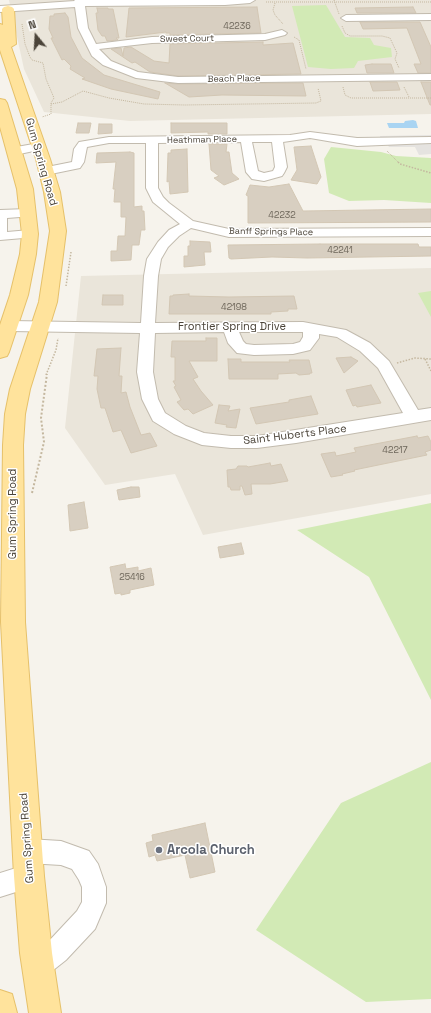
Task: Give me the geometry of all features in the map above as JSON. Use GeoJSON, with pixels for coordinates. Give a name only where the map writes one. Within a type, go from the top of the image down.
{"type":"FeatureCollection","features":[{"type":"Feature","properties":{"kind":"main road","name":"Gum Spring Road"},"geometry":{"type":"LineString","coordinates":[[3,16],[8,57],[46,171],[52,192],[58,231],[48,302],[48,331],[20,390],[15,414],[13,445],[12,612],[29,876],[38,966],[45,1013]]}},
{"type":"Feature","properties":{"kind":"main road","name":"Gum Spring Road"},"geometry":{"type":"LineString","coordinates":[[0,103],[25,189],[30,234],[24,274],[10,326],[0,352]]}},
{"type":"Feature","properties":{"kind":"main road"},"geometry":{"type":"LineString","coordinates":[[0,1006],[2,1013]]}},
{"type":"Feature","properties":{"kind":"street"},"geometry":{"type":"LineString","coordinates":[[3,16],[39,3],[225,2],[250,0]]}},
{"type":"Feature","properties":{"kind":"street","name":"Beach Place"},"geometry":{"type":"LineString","coordinates":[[79,2],[83,28],[96,54],[102,60],[118,69],[136,75],[166,79],[431,77]]}},
{"type":"Feature","properties":{"kind":"street"},"geometry":{"type":"LineString","coordinates":[[343,21],[430,19]]}},
{"type":"Feature","properties":{"kind":"street","name":"Sweet Court"},"geometry":{"type":"LineString","coordinates":[[92,47],[162,39],[265,37],[284,27]]}},
{"type":"Feature","properties":{"kind":"street","name":"Heathman Place"},"geometry":{"type":"LineString","coordinates":[[46,171],[76,165],[78,162],[80,149],[83,144],[109,140],[294,138],[310,135],[349,141],[428,140]]}},
{"type":"Feature","properties":{"kind":"street"},"geometry":{"type":"LineString","coordinates":[[246,139],[252,172],[256,176],[264,177],[278,173],[281,167],[277,138]]}},
{"type":"Feature","properties":{"kind":"street","name":"Banff Springs Place"},"geometry":{"type":"LineString","coordinates":[[152,140],[152,188],[157,198],[164,206],[189,224],[229,233],[431,232]]}},
{"type":"Feature","properties":{"kind":"street"},"geometry":{"type":"LineString","coordinates":[[428,140],[431,152]]}},
{"type":"Feature","properties":{"kind":"street"},"geometry":{"type":"LineString","coordinates":[[15,152],[39,147]]}},
{"type":"Feature","properties":{"kind":"street"},"geometry":{"type":"LineString","coordinates":[[28,213],[1,214],[0,236],[30,234]]}},
{"type":"Feature","properties":{"kind":"street","name":"Saint Huberts Place"},"geometry":{"type":"LineString","coordinates":[[189,224],[174,233],[163,245],[154,259],[151,276],[145,372],[150,399],[159,417],[180,430],[202,439],[231,442],[257,442],[296,437],[431,414]]}},
{"type":"Feature","properties":{"kind":"street","name":"Frontier Spring Drive"},"geometry":{"type":"LineString","coordinates":[[10,326],[48,331],[229,327],[311,328],[341,333],[365,347],[384,366],[413,417]]}},
{"type":"Feature","properties":{"kind":"street"},"geometry":{"type":"LineString","coordinates":[[229,327],[236,343],[242,349],[254,350],[293,349],[306,346],[311,338],[311,328]]}},
{"type":"Feature","properties":{"kind":"street"},"geometry":{"type":"LineString","coordinates":[[28,851],[61,853],[80,860],[89,873],[94,887],[94,903],[86,920],[57,951],[38,966]]}},
{"type":"Feature","properties":{"kind":"street"},"geometry":{"type":"LineString","coordinates":[[0,885],[29,876]]}},
{"type":"Feature","properties":{"kind":"path"},"geometry":{"type":"LineString","coordinates":[[335,1],[343,21],[344,33],[350,36],[386,36],[390,38],[397,53],[395,59],[400,70]]}},
{"type":"Feature","properties":{"kind":"path"},"geometry":{"type":"LineString","coordinates":[[266,2],[431,2]]}},
{"type":"Feature","properties":{"kind":"path"},"geometry":{"type":"LineString","coordinates":[[275,3],[275,15],[277,20],[284,27]]}},
{"type":"Feature","properties":{"kind":"path"},"geometry":{"type":"LineString","coordinates":[[22,21],[25,44],[31,59],[42,62],[45,67],[46,79],[54,98],[51,104],[51,114],[41,118]]}},
{"type":"Feature","properties":{"kind":"path"},"geometry":{"type":"LineString","coordinates":[[294,37],[299,40],[304,67],[308,71]]}},
{"type":"Feature","properties":{"kind":"path"},"geometry":{"type":"LineString","coordinates":[[403,82],[409,98]]}},
{"type":"Feature","properties":{"kind":"path"},"geometry":{"type":"LineString","coordinates":[[343,84],[345,95],[351,98],[431,98]]}},
{"type":"Feature","properties":{"kind":"path"},"geometry":{"type":"LineString","coordinates":[[51,104],[62,102],[83,91],[109,98],[152,104],[318,103],[321,101],[319,85]]}},
{"type":"Feature","properties":{"kind":"path"},"geometry":{"type":"LineString","coordinates":[[374,141],[377,147],[390,153],[400,164],[431,173]]}},
{"type":"Feature","properties":{"kind":"path"},"geometry":{"type":"LineString","coordinates":[[32,493],[44,442],[41,418],[45,379],[56,350],[48,331]]}},
{"type":"Feature","properties":{"kind":"path"},"geometry":{"type":"LineString","coordinates":[[393,364],[411,359],[431,359]]}},
{"type":"Feature","properties":{"kind":"path"},"geometry":{"type":"LineString","coordinates":[[425,359],[431,371]]}},
{"type":"Feature","properties":{"kind":"shaded area"},"geometry":{"type":"Polygon","coordinates":[[[9,0],[431,0],[431,114],[130,121],[44,112],[24,69],[9,0]]]}},
{"type":"Feature","properties":{"kind":"shaded area"},"geometry":{"type":"Polygon","coordinates":[[[431,135],[431,154],[419,155],[415,147],[389,147],[387,144],[382,145],[380,136],[431,135]]]}},
{"type":"Feature","properties":{"kind":"shaded area"},"geometry":{"type":"Polygon","coordinates":[[[431,268],[431,494],[203,535],[175,474],[105,485],[65,428],[81,276],[431,268]]]}},
{"type":"Feature","properties":{"kind":"green space"},"geometry":{"type":"Polygon","coordinates":[[[326,5],[345,37],[370,38],[374,45],[391,48],[392,57],[358,61],[354,68],[331,69],[308,67],[292,6],[326,5]]]}},
{"type":"Feature","properties":{"kind":"green space"},"geometry":{"type":"Polygon","coordinates":[[[331,147],[381,152],[396,156],[431,158],[431,203],[384,200],[349,201],[329,193],[324,159],[331,147]]]}},
{"type":"Feature","properties":{"kind":"green space"},"geometry":{"type":"Polygon","coordinates":[[[431,291],[431,317],[418,293],[431,291]]]}},
{"type":"Feature","properties":{"kind":"green space"},"geometry":{"type":"Polygon","coordinates":[[[431,503],[431,700],[369,577],[297,530],[431,503]]]}},
{"type":"Feature","properties":{"kind":"green space"},"geometry":{"type":"Polygon","coordinates":[[[431,762],[431,999],[366,1002],[256,930],[341,803],[431,762]]]}},
{"type":"Feature","properties":{"kind":"water"},"geometry":{"type":"Polygon","coordinates":[[[405,121],[416,121],[418,128],[389,128],[387,123],[404,123],[405,121]]]}},
{"type":"Feature","properties":{"kind":"building"},"geometry":{"type":"Polygon","coordinates":[[[257,7],[261,33],[170,35],[170,33],[166,32],[126,37],[129,8],[257,7]]]}},
{"type":"Feature","properties":{"kind":"building"},"geometry":{"type":"Polygon","coordinates":[[[413,7],[416,13],[357,13],[355,8],[413,7]]]}},
{"type":"Feature","properties":{"kind":"building"},"geometry":{"type":"Polygon","coordinates":[[[97,8],[113,9],[119,38],[116,38],[118,40],[107,41],[105,36],[102,36],[98,30],[96,13],[98,13],[97,8]]]}},
{"type":"Feature","properties":{"kind":"building"},"geometry":{"type":"Polygon","coordinates":[[[65,13],[68,17],[71,37],[82,58],[104,75],[160,92],[158,99],[111,89],[82,79],[85,78],[70,69],[71,66],[64,59],[62,60],[51,38],[53,38],[49,29],[50,16],[65,13]]]}},
{"type":"Feature","properties":{"kind":"building"},"geometry":{"type":"Polygon","coordinates":[[[360,22],[420,22],[431,47],[431,73],[418,73],[414,64],[421,64],[407,28],[363,29],[360,22]]]}},
{"type":"Feature","properties":{"kind":"building"},"geometry":{"type":"Polygon","coordinates":[[[263,42],[263,45],[293,43],[301,74],[178,76],[150,72],[135,62],[132,63],[111,49],[121,48],[123,56],[124,48],[131,47],[154,61],[169,63],[170,44],[263,42]]]}},
{"type":"Feature","properties":{"kind":"building"},"geometry":{"type":"Polygon","coordinates":[[[391,64],[394,73],[367,73],[365,65],[391,64]]]}},
{"type":"Feature","properties":{"kind":"building"},"geometry":{"type":"Polygon","coordinates":[[[370,82],[397,82],[400,90],[373,91],[370,82]]]}},
{"type":"Feature","properties":{"kind":"building"},"geometry":{"type":"Polygon","coordinates":[[[421,82],[431,82],[431,105],[430,105],[421,82]]]}},
{"type":"Feature","properties":{"kind":"building"},"geometry":{"type":"Polygon","coordinates":[[[165,83],[303,83],[306,96],[222,95],[189,97],[165,83]]]}},
{"type":"Feature","properties":{"kind":"building"},"geometry":{"type":"Polygon","coordinates":[[[78,123],[91,123],[89,133],[76,133],[78,123]]]}},
{"type":"Feature","properties":{"kind":"building"},"geometry":{"type":"Polygon","coordinates":[[[171,123],[227,123],[227,134],[208,134],[208,132],[171,133],[171,123]]]}},
{"type":"Feature","properties":{"kind":"building"},"geometry":{"type":"Polygon","coordinates":[[[99,124],[112,124],[112,133],[98,134],[99,124]]]}},
{"type":"Feature","properties":{"kind":"building"},"geometry":{"type":"Polygon","coordinates":[[[209,144],[227,144],[226,152],[229,152],[232,173],[239,179],[224,185],[214,178],[219,176],[211,170],[209,144]]]}},
{"type":"Feature","properties":{"kind":"building"},"geometry":{"type":"Polygon","coordinates":[[[311,146],[321,177],[317,184],[291,180],[297,170],[294,147],[311,146]]]}},
{"type":"Feature","properties":{"kind":"building"},"geometry":{"type":"Polygon","coordinates":[[[187,149],[188,192],[170,194],[169,181],[167,182],[168,153],[171,153],[171,150],[187,149]]]}},
{"type":"Feature","properties":{"kind":"building"},"geometry":{"type":"Polygon","coordinates":[[[97,153],[134,153],[134,207],[142,206],[142,211],[144,211],[145,230],[141,230],[139,245],[132,245],[131,260],[111,261],[111,251],[117,251],[118,236],[125,236],[126,217],[121,217],[121,202],[114,202],[115,189],[113,189],[116,162],[96,163],[97,153]]]}},
{"type":"Feature","properties":{"kind":"building"},"geometry":{"type":"Polygon","coordinates":[[[289,184],[303,211],[431,209],[431,222],[248,223],[248,196],[246,195],[250,185],[269,187],[289,184]]]}},
{"type":"Feature","properties":{"kind":"building"},"geometry":{"type":"Polygon","coordinates":[[[190,241],[210,242],[211,252],[204,252],[205,265],[184,267],[184,256],[188,256],[188,246],[190,246],[190,241]]]}},
{"type":"Feature","properties":{"kind":"building"},"geometry":{"type":"Polygon","coordinates":[[[418,244],[419,247],[431,247],[431,256],[229,258],[228,245],[418,244]]]}},
{"type":"Feature","properties":{"kind":"building"},"geometry":{"type":"Polygon","coordinates":[[[189,294],[189,296],[229,297],[294,296],[297,309],[271,312],[271,314],[169,314],[170,296],[189,294]]]}},
{"type":"Feature","properties":{"kind":"building"},"geometry":{"type":"Polygon","coordinates":[[[103,295],[123,295],[123,305],[102,305],[103,295]]]}},
{"type":"Feature","properties":{"kind":"building"},"geometry":{"type":"Polygon","coordinates":[[[206,338],[217,338],[217,361],[189,361],[198,377],[193,379],[213,405],[193,414],[188,409],[184,410],[177,402],[181,400],[174,387],[176,386],[173,381],[175,381],[175,357],[171,357],[172,341],[206,341],[206,338]]]}},
{"type":"Feature","properties":{"kind":"building"},"geometry":{"type":"Polygon","coordinates":[[[121,348],[119,376],[122,376],[121,393],[126,392],[141,435],[150,433],[157,446],[131,453],[121,430],[113,432],[105,408],[101,408],[97,389],[98,376],[94,376],[97,349],[121,348]]]}},
{"type":"Feature","properties":{"kind":"building"},"geometry":{"type":"Polygon","coordinates":[[[351,357],[358,361],[344,373],[336,358],[351,357]]]}},
{"type":"Feature","properties":{"kind":"building"},"geometry":{"type":"Polygon","coordinates":[[[228,359],[241,359],[241,362],[290,362],[289,360],[309,360],[312,373],[299,375],[296,373],[278,374],[278,379],[229,379],[228,359]]]}},
{"type":"Feature","properties":{"kind":"building"},"geometry":{"type":"Polygon","coordinates":[[[371,385],[381,403],[357,407],[356,405],[353,406],[346,390],[371,385]]]}},
{"type":"Feature","properties":{"kind":"building"},"geometry":{"type":"Polygon","coordinates":[[[311,396],[318,414],[256,424],[250,408],[289,402],[289,400],[311,396]]]}},
{"type":"Feature","properties":{"kind":"building"},"geometry":{"type":"Polygon","coordinates":[[[219,405],[230,406],[228,411],[240,409],[236,428],[226,427],[227,425],[215,423],[219,405]]]}},
{"type":"Feature","properties":{"kind":"building"},"geometry":{"type":"Polygon","coordinates":[[[417,436],[418,438],[428,436],[431,442],[431,450],[425,452],[427,455],[354,470],[355,471],[342,474],[343,475],[331,477],[321,454],[335,452],[336,456],[356,452],[354,448],[417,436]]]}},
{"type":"Feature","properties":{"kind":"building"},"geometry":{"type":"Polygon","coordinates":[[[270,463],[271,466],[281,464],[288,481],[270,484],[251,484],[252,494],[245,495],[242,486],[240,486],[240,490],[231,490],[230,487],[228,487],[227,470],[236,469],[238,466],[248,467],[270,463]]]}},
{"type":"Feature","properties":{"kind":"building"},"geometry":{"type":"Polygon","coordinates":[[[139,487],[140,497],[119,500],[117,490],[139,487]]]}},
{"type":"Feature","properties":{"kind":"building"},"geometry":{"type":"Polygon","coordinates":[[[84,502],[88,528],[70,531],[68,505],[84,502]]]}},
{"type":"Feature","properties":{"kind":"building"},"geometry":{"type":"Polygon","coordinates":[[[241,543],[244,554],[220,558],[218,547],[241,543]]]}},
{"type":"Feature","properties":{"kind":"building"},"geometry":{"type":"Polygon","coordinates":[[[125,564],[126,569],[138,567],[138,571],[151,568],[154,585],[130,590],[130,593],[121,595],[121,593],[115,594],[110,567],[125,564]]]}},
{"type":"Feature","properties":{"kind":"building"},"geometry":{"type":"Polygon","coordinates":[[[205,823],[215,872],[190,878],[185,855],[157,861],[155,855],[149,857],[146,843],[153,841],[152,835],[205,823]]]}},
{"type":"Feature","properties":{"kind":"place","name":"Arcola Church"},"geometry":{"type":"Point","coordinates":[159,850]}}]}
